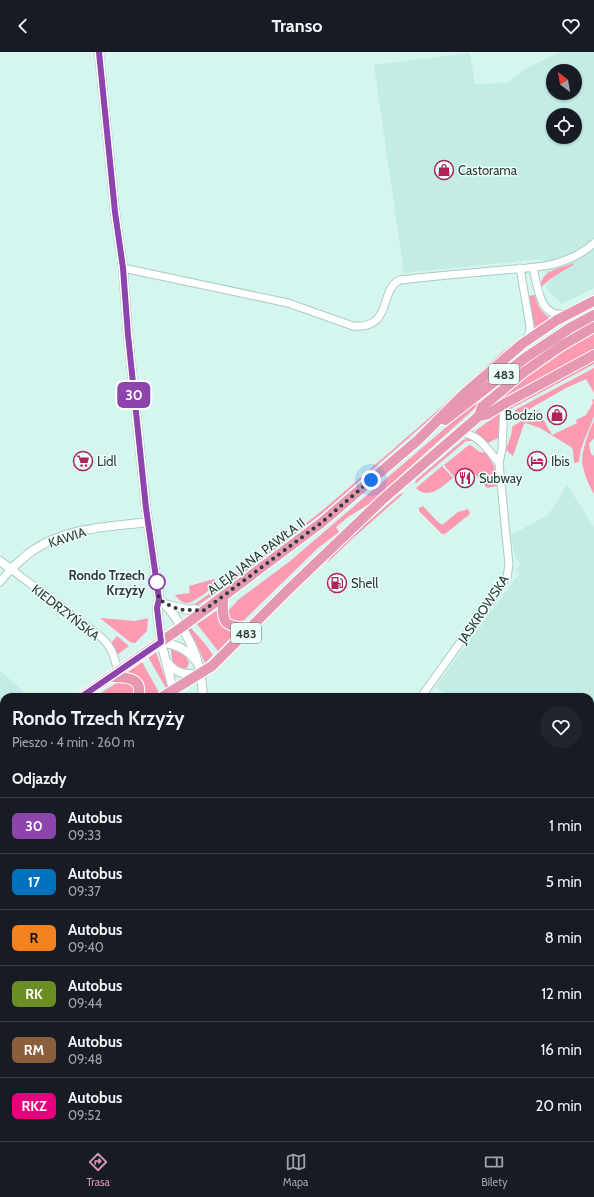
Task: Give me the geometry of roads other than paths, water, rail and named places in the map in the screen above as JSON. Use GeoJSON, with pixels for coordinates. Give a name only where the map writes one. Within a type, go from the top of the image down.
{"type":"FeatureCollection","features":[{"type":"Feature","properties":{"kind":"main road","name":"ALEJA JANA PAWŁA II"},"geometry":{"type":"LineString","coordinates":[[418,440],[465,393],[522,344],[570,313],[594,301]]}},
{"type":"Feature","properties":{"kind":"main road","name":"ALEJA JANA PAWŁA II"},"geometry":{"type":"LineString","coordinates":[[87,693],[182,627],[321,523],[418,440],[524,358],[564,331],[594,316]]}},
{"type":"Feature","properties":{"kind":"main road"},"geometry":{"type":"LineString","coordinates":[[479,416],[482,407],[524,372],[561,346],[594,327]]}},
{"type":"Feature","properties":{"kind":"main road","name":"483"},"geometry":{"type":"LineString","coordinates":[[175,693],[200,669],[212,666],[289,589],[384,499],[479,416],[488,414],[594,355]]}},
{"type":"Feature","properties":{"kind":"main road"},"geometry":{"type":"LineString","coordinates":[[223,597],[222,615],[226,624],[234,627],[251,628]]}},
{"type":"Feature","properties":{"kind":"main road"},"geometry":{"type":"LineString","coordinates":[[115,675],[135,681],[139,688],[140,693]]}},
{"type":"Feature","properties":{"kind":"street"},"geometry":{"type":"LineString","coordinates":[[99,52],[115,212],[123,268],[128,335],[148,522],[159,599],[157,608],[161,642],[174,693]]}},
{"type":"Feature","properties":{"kind":"street"},"geometry":{"type":"LineString","coordinates":[[123,268],[288,303],[353,326],[360,327],[374,322],[379,317],[383,311],[393,284],[400,280],[543,267],[581,254],[594,243]]}},
{"type":"Feature","properties":{"kind":"street"},"geometry":{"type":"LineString","coordinates":[[520,268],[530,326],[529,334],[522,344]]}},
{"type":"Feature","properties":{"kind":"street"},"geometry":{"type":"LineString","coordinates":[[533,268],[540,301],[544,307],[552,313],[561,315],[570,313]]}},
{"type":"Feature","properties":{"kind":"street","name":"JASKROWSKA"},"geometry":{"type":"LineString","coordinates":[[426,693],[507,577],[509,565],[499,463],[502,449],[504,404]]}},
{"type":"Feature","properties":{"kind":"street"},"geometry":{"type":"LineString","coordinates":[[461,432],[470,434],[476,438],[499,463]]}},
{"type":"Feature","properties":{"kind":"street","name":"KAWIA"},"geometry":{"type":"LineString","coordinates":[[0,582],[11,569],[32,551],[64,535],[86,530],[148,522]]}},
{"type":"Feature","properties":{"kind":"street","name":"KIEDRZYŃSKA"},"geometry":{"type":"LineString","coordinates":[[0,561],[102,638],[110,646],[114,654],[115,675]]}},
{"type":"Feature","properties":{"kind":"street"},"geometry":{"type":"LineString","coordinates":[[159,599],[168,606],[191,642],[200,669],[203,693]]}},
{"type":"Feature","properties":{"kind":"street"},"geometry":{"type":"LineString","coordinates":[[168,606],[203,611]]}},
{"type":"Feature","properties":{"kind":"street"},"geometry":{"type":"LineString","coordinates":[[161,642],[181,647],[191,655],[200,669]]}},
{"type":"Feature","properties":{"kind":"street"},"geometry":{"type":"LineString","coordinates":[[165,660],[171,668],[180,673],[200,669]]}},
{"type":"Feature","properties":{"kind":"place","name":"Castorama"},"geometry":{"type":"Point","coordinates":[444,170]}},
{"type":"Feature","properties":{"kind":"place","name":"Bodzio"},"geometry":{"type":"Point","coordinates":[557,415]}},
{"type":"Feature","properties":{"kind":"place","name":"Lidl"},"geometry":{"type":"Point","coordinates":[83,461]}},
{"type":"Feature","properties":{"kind":"place","name":"Ibis"},"geometry":{"type":"Point","coordinates":[537,461]}},
{"type":"Feature","properties":{"kind":"place","name":"Subway"},"geometry":{"type":"Point","coordinates":[465,478]}},
{"type":"Feature","properties":{"kind":"place","name":"Rondo Trzech Krzyży"},"geometry":{"type":"Point","coordinates":[157,582]}},
{"type":"Feature","properties":{"kind":"place","name":"Shell"},"geometry":{"type":"Point","coordinates":[337,583]}}]}
